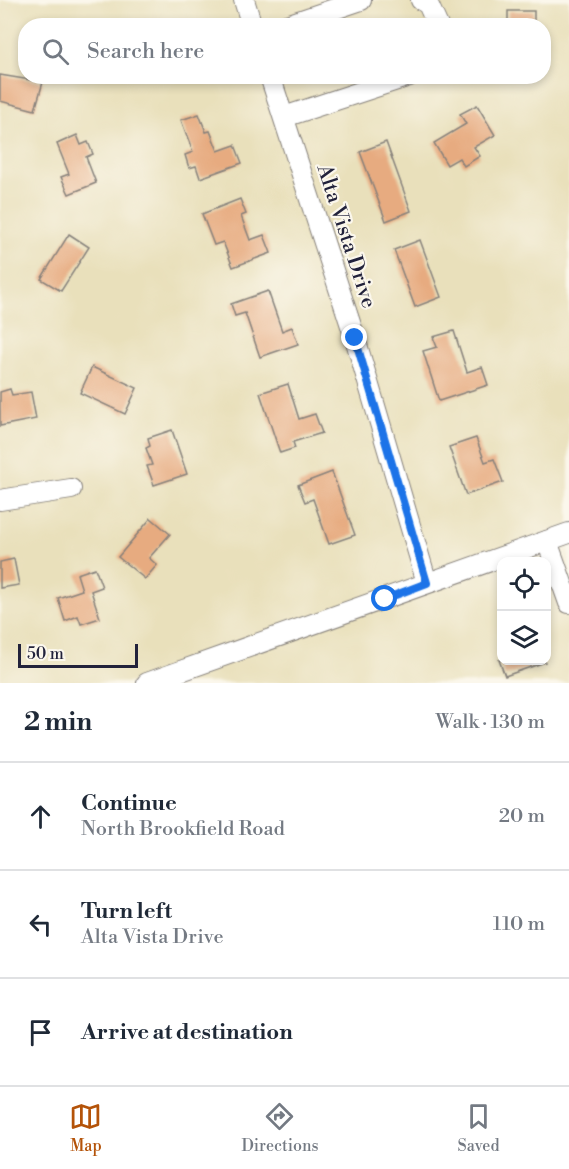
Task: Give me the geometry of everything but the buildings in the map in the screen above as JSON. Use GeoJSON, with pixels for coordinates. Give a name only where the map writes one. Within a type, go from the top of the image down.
{"type":"FeatureCollection","features":[{"type":"Feature","properties":{"kind":"street"},"geometry":{"type":"LineString","coordinates":[[244,0],[250,18]]}},
{"type":"Feature","properties":{"kind":"street"},"geometry":{"type":"LineString","coordinates":[[308,18],[361,0]]}},
{"type":"Feature","properties":{"kind":"street"},"geometry":{"type":"LineString","coordinates":[[421,0],[428,4],[434,18]]}},
{"type":"Feature","properties":{"kind":"street","name":"Alta Vista Drive"},"geometry":{"type":"LineString","coordinates":[[273,84],[355,338],[427,583]]}},
{"type":"Feature","properties":{"kind":"street"},"geometry":{"type":"LineString","coordinates":[[284,117],[385,84]]}},
{"type":"Feature","properties":{"kind":"street"},"geometry":{"type":"LineString","coordinates":[[0,500],[71,489]]}},
{"type":"Feature","properties":{"kind":"street"},"geometry":{"type":"LineString","coordinates":[[147,683],[569,533]]}},
{"type":"Feature","properties":{"kind":"street"},"geometry":{"type":"LineString","coordinates":[[547,541],[569,603]]}},
{"type":"Feature","properties":{"kind":"route"},"geometry":{"type":"LineString","coordinates":[[355,338],[383,440],[427,583],[385,599]]}}]}
